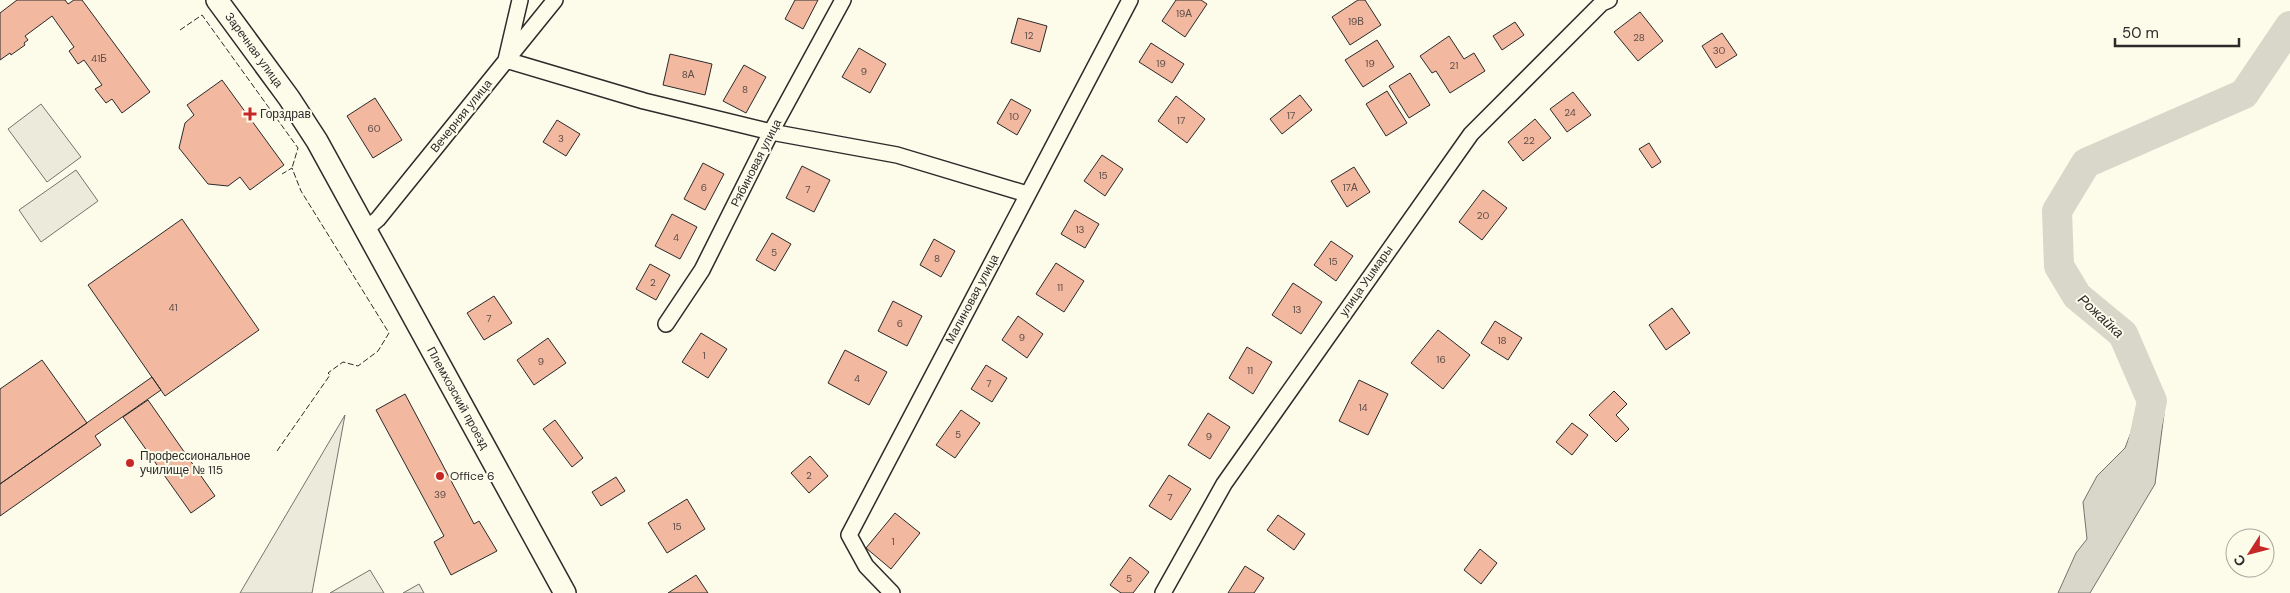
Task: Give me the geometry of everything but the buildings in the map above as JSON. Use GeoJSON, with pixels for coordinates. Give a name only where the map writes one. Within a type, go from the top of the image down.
{"type":"FeatureCollection","features":[{"type":"Feature","properties":{"kind":"main road","name":"Заречная улица"},"geometry":{"type":"LineString","coordinates":[[217,0],[303,118],[365,230]]}},
{"type":"Feature","properties":{"kind":"main road","name":"Племхозский проезд"},"geometry":{"type":"LineString","coordinates":[[365,230],[566,593]]}},
{"type":"Feature","properties":{"kind":"street"},"geometry":{"type":"LineString","coordinates":[[520,0],[506,60],[644,101],[771,132],[897,155],[1027,194]]}},
{"type":"Feature","properties":{"kind":"street","name":"Вечерняя улица"},"geometry":{"type":"LineString","coordinates":[[365,230],[378,219],[555,0]]}},
{"type":"Feature","properties":{"kind":"street","name":"Рябиновая улица"},"geometry":{"type":"LineString","coordinates":[[666,324],[702,270],[771,132],[843,0]]}},
{"type":"Feature","properties":{"kind":"street","name":"Малиновая улица"},"geometry":{"type":"LineString","coordinates":[[892,593],[866,566],[849,535],[1130,0]]}},
{"type":"Feature","properties":{"kind":"street","name":"улица Ушмары"},"geometry":{"type":"LineString","coordinates":[[1163,593],[1224,484],[1471,134],[1602,3],[1609,0]]}},
{"type":"Feature","properties":{"kind":"shaded area"},"geometry":{"type":"Polygon","coordinates":[[[41,104],[81,157],[47,182],[8,129],[41,104]]]}},
{"type":"Feature","properties":{"kind":"shaded area"},"geometry":{"type":"Polygon","coordinates":[[[76,170],[98,201],[41,242],[19,210],[76,170]]]}},
{"type":"Feature","properties":{"kind":"shaded area"},"geometry":{"type":"Polygon","coordinates":[[[2142,411],[2164,414],[2155,484],[2090,593],[2058,593],[2076,553],[2087,539],[2083,502],[2097,476],[2125,448],[2142,411]]]}},
{"type":"Feature","properties":{"kind":"shaded area"},"geometry":{"type":"Polygon","coordinates":[[[345,415],[312,593],[240,593],[345,415]]]}},
{"type":"Feature","properties":{"kind":"shaded area"},"geometry":{"type":"Polygon","coordinates":[[[370,570],[384,593],[330,593],[370,570]]]}},
{"type":"Feature","properties":{"kind":"shaded area"},"geometry":{"type":"Polygon","coordinates":[[[419,584],[424,593],[403,593],[419,584]]]}},
{"type":"Feature","properties":{"kind":"waterway","name":"Рожайка"},"geometry":{"type":"LineString","coordinates":[[2141,453],[2152,401],[2123,334],[2077,296],[2059,266],[2057,211],[2086,163],[2244,94],[2290,26]]}},
{"type":"Feature","properties":{"kind":"fence"},"geometry":{"type":"LineString","coordinates":[[180,30],[202,15],[298,148],[292,168]]}},
{"type":"Feature","properties":{"kind":"fence"},"geometry":{"type":"LineString","coordinates":[[277,451],[330,375],[328,373],[343,362],[358,366],[378,351],[389,333],[301,191],[292,168],[282,174]]}},
{"type":"Feature","properties":{"kind":"place","name":"Горздрав"},"geometry":{"type":"Point","coordinates":[250,114]}},
{"type":"Feature","properties":{"kind":"place","name":"Профессиональное училище № 115"},"geometry":{"type":"Point","coordinates":[130,463]}},
{"type":"Feature","properties":{"kind":"place","name":"Office 6"},"geometry":{"type":"Point","coordinates":[440,476]}}]}
